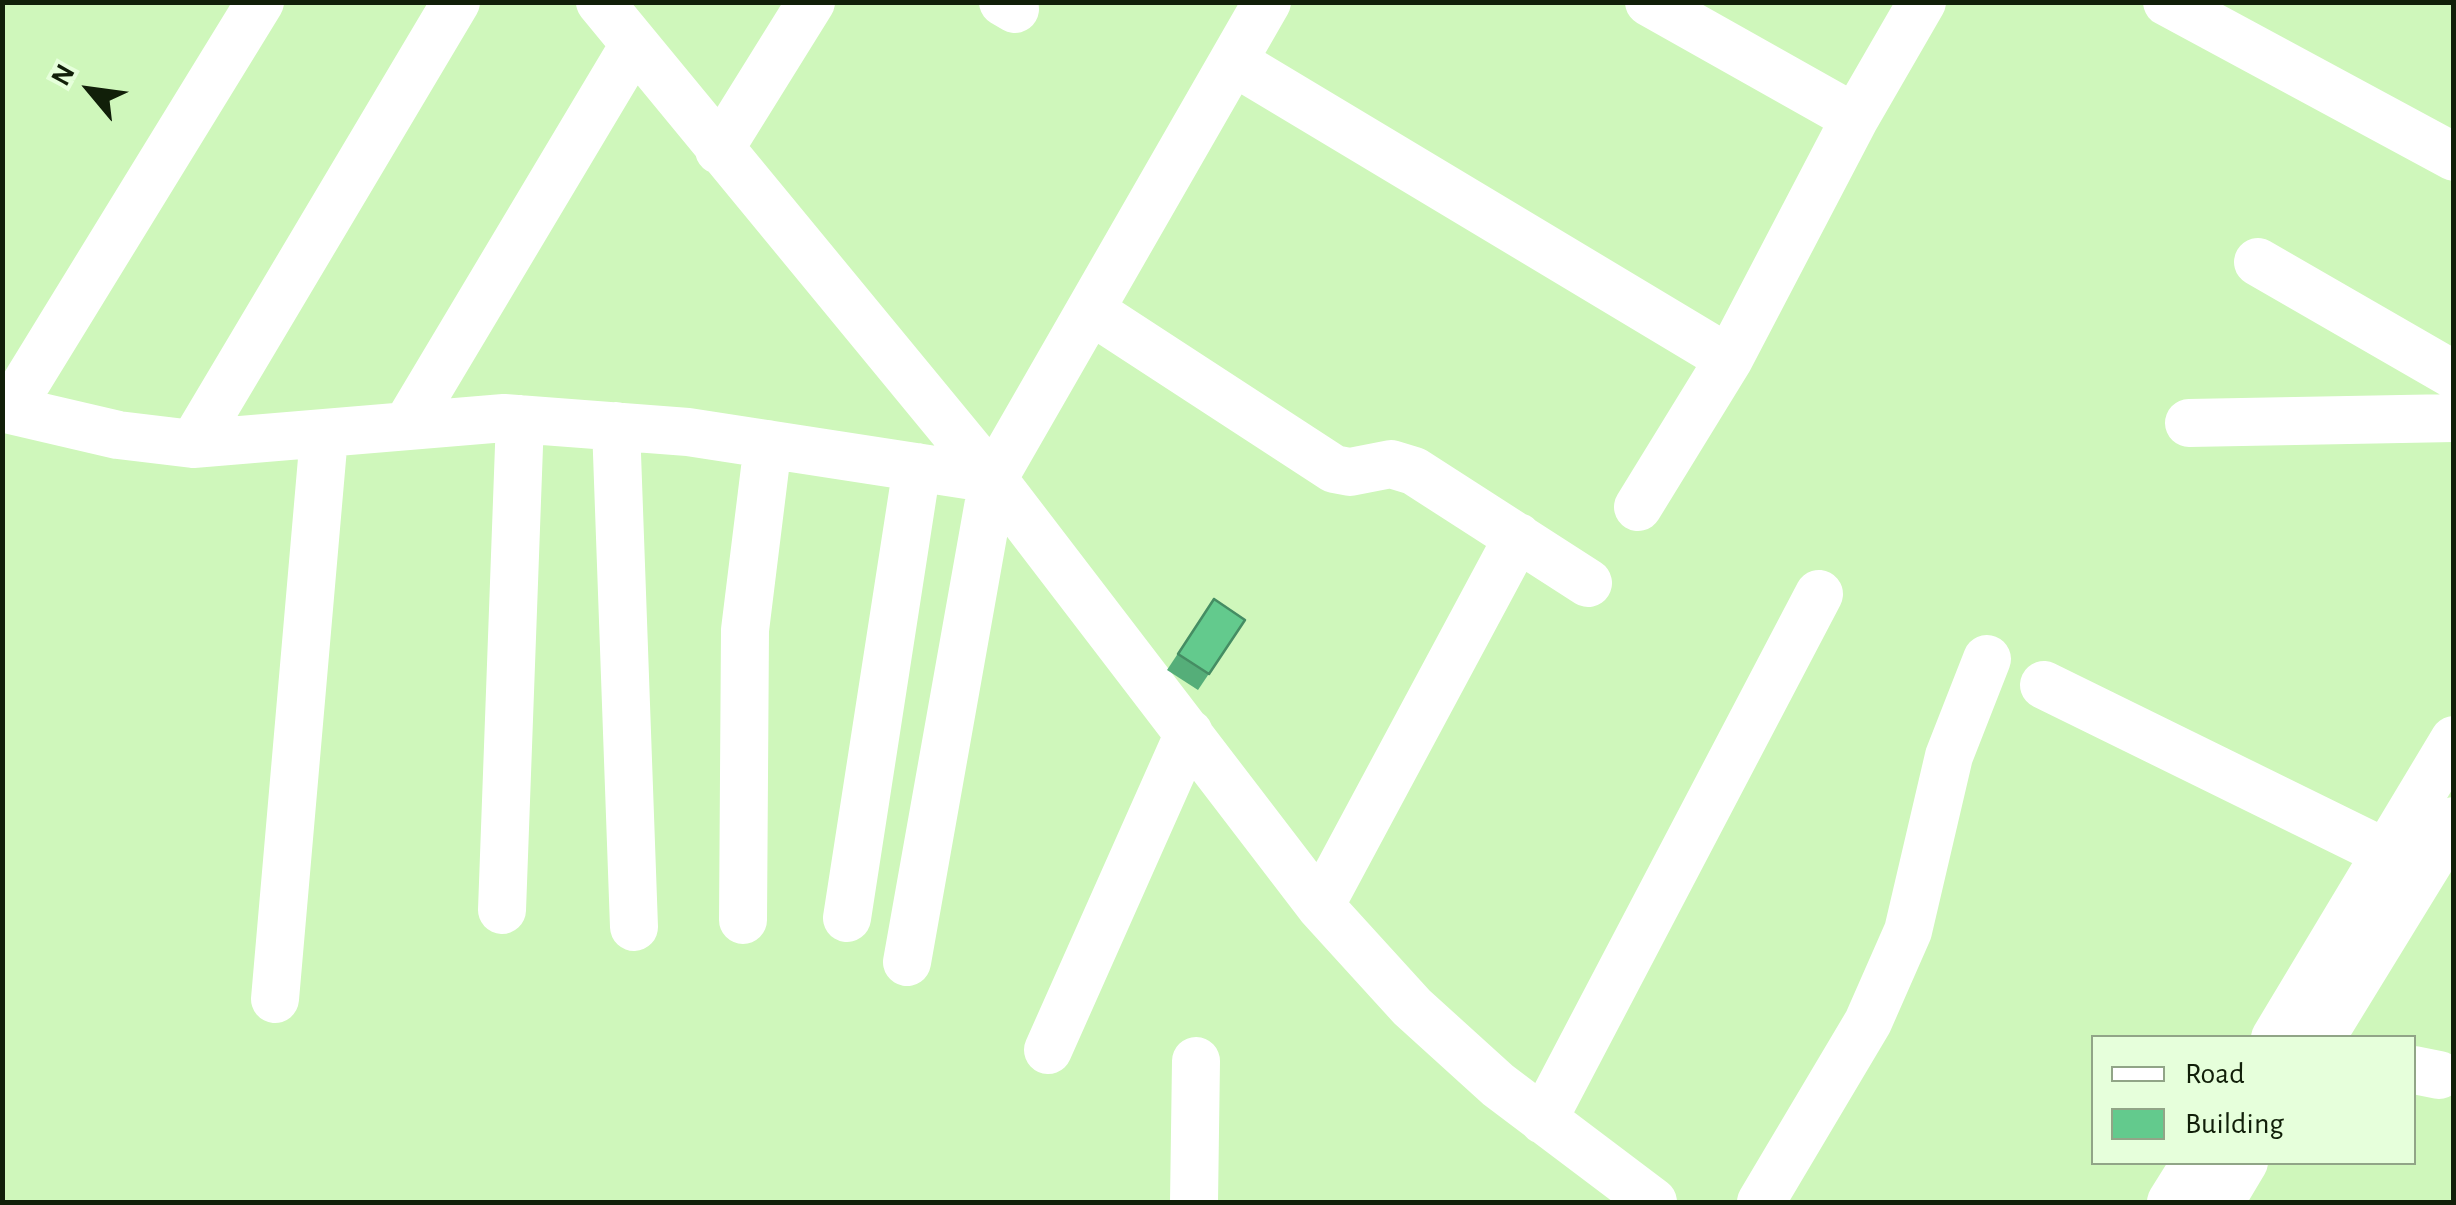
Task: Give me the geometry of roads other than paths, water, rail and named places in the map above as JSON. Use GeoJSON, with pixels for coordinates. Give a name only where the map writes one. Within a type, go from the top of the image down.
{"type":"FeatureCollection","features":[{"type":"Feature","properties":{"kind":"street"},"geometry":{"type":"LineString","coordinates":[[260,2],[6,409],[118,435],[193,444],[520,419],[768,444],[993,479]]}},
{"type":"Feature","properties":{"kind":"street"},"geometry":{"type":"LineString","coordinates":[[193,444],[456,2]]}},
{"type":"Feature","properties":{"kind":"street"},"geometry":{"type":"LineString","coordinates":[[600,2],[993,479],[1320,906],[1412,1007],[1543,1120],[1598,1182],[1654,1202]]}},
{"type":"Feature","properties":{"kind":"street"},"geometry":{"type":"LineString","coordinates":[[720,150],[811,2]]}},
{"type":"Feature","properties":{"kind":"street"},"geometry":{"type":"LineString","coordinates":[[907,962],[993,479],[1267,2]]}},
{"type":"Feature","properties":{"kind":"street"},"geometry":{"type":"LineString","coordinates":[[1649,2],[1856,118]]}},
{"type":"Feature","properties":{"kind":"street"},"geometry":{"type":"LineString","coordinates":[[1638,507],[1729,359],[1922,2]]}},
{"type":"Feature","properties":{"kind":"street"},"geometry":{"type":"LineString","coordinates":[[2167,2],[2454,157]]}},
{"type":"Feature","properties":{"kind":"street"},"geometry":{"type":"LineString","coordinates":[[407,425],[634,45]]}},
{"type":"Feature","properties":{"kind":"street"},"geometry":{"type":"LineString","coordinates":[[1234,62],[1729,359]]}},
{"type":"Feature","properties":{"kind":"street"},"geometry":{"type":"LineString","coordinates":[[2258,262],[2454,376]]}},
{"type":"Feature","properties":{"kind":"street"},"geometry":{"type":"LineString","coordinates":[[1090,310],[1334,469],[1350,472],[1391,464],[1414,471],[1588,583]]}},
{"type":"Feature","properties":{"kind":"street"},"geometry":{"type":"LineString","coordinates":[[2189,423],[2454,418]]}},
{"type":"Feature","properties":{"kind":"street"},"geometry":{"type":"LineString","coordinates":[[502,910],[520,419]]}},
{"type":"Feature","properties":{"kind":"street"},"geometry":{"type":"LineString","coordinates":[[616,426],[634,927]]}},
{"type":"Feature","properties":{"kind":"street"},"geometry":{"type":"LineString","coordinates":[[275,999],[324,436]]}},
{"type":"Feature","properties":{"kind":"street"},"geometry":{"type":"LineString","coordinates":[[743,920],[745,630],[768,444]]}},
{"type":"Feature","properties":{"kind":"street"},"geometry":{"type":"LineString","coordinates":[[847,918],[917,467]]}},
{"type":"Feature","properties":{"kind":"street"},"geometry":{"type":"LineString","coordinates":[[1320,906],[1518,538]]}},
{"type":"Feature","properties":{"kind":"street"},"geometry":{"type":"LineString","coordinates":[[1543,1120],[1819,594]]}},
{"type":"Feature","properties":{"kind":"street"},"geometry":{"type":"LineString","coordinates":[[1762,1202],[1868,1022],[1908,931],[1949,756],[1987,658]]}},
{"type":"Feature","properties":{"kind":"street"},"geometry":{"type":"LineString","coordinates":[[2044,685],[2386,853]]}},
{"type":"Feature","properties":{"kind":"street"},"geometry":{"type":"LineString","coordinates":[[1048,1050],[1189,733]]}},
{"type":"Feature","properties":{"kind":"street"},"geometry":{"type":"LineString","coordinates":[[2276,1035],[2454,740]]}},
{"type":"Feature","properties":{"kind":"street"},"geometry":{"type":"LineString","coordinates":[[2323,1035],[2454,821]]}},
{"type":"Feature","properties":{"kind":"street"},"geometry":{"type":"LineString","coordinates":[[1194,1202],[1196,1061]]}},
{"type":"Feature","properties":{"kind":"street"},"geometry":{"type":"LineString","coordinates":[[2171,1202],[2194,1165]]}},
{"type":"Feature","properties":{"kind":"street"},"geometry":{"type":"LineString","coordinates":[[2220,1202],[2242,1165]]}}]}
